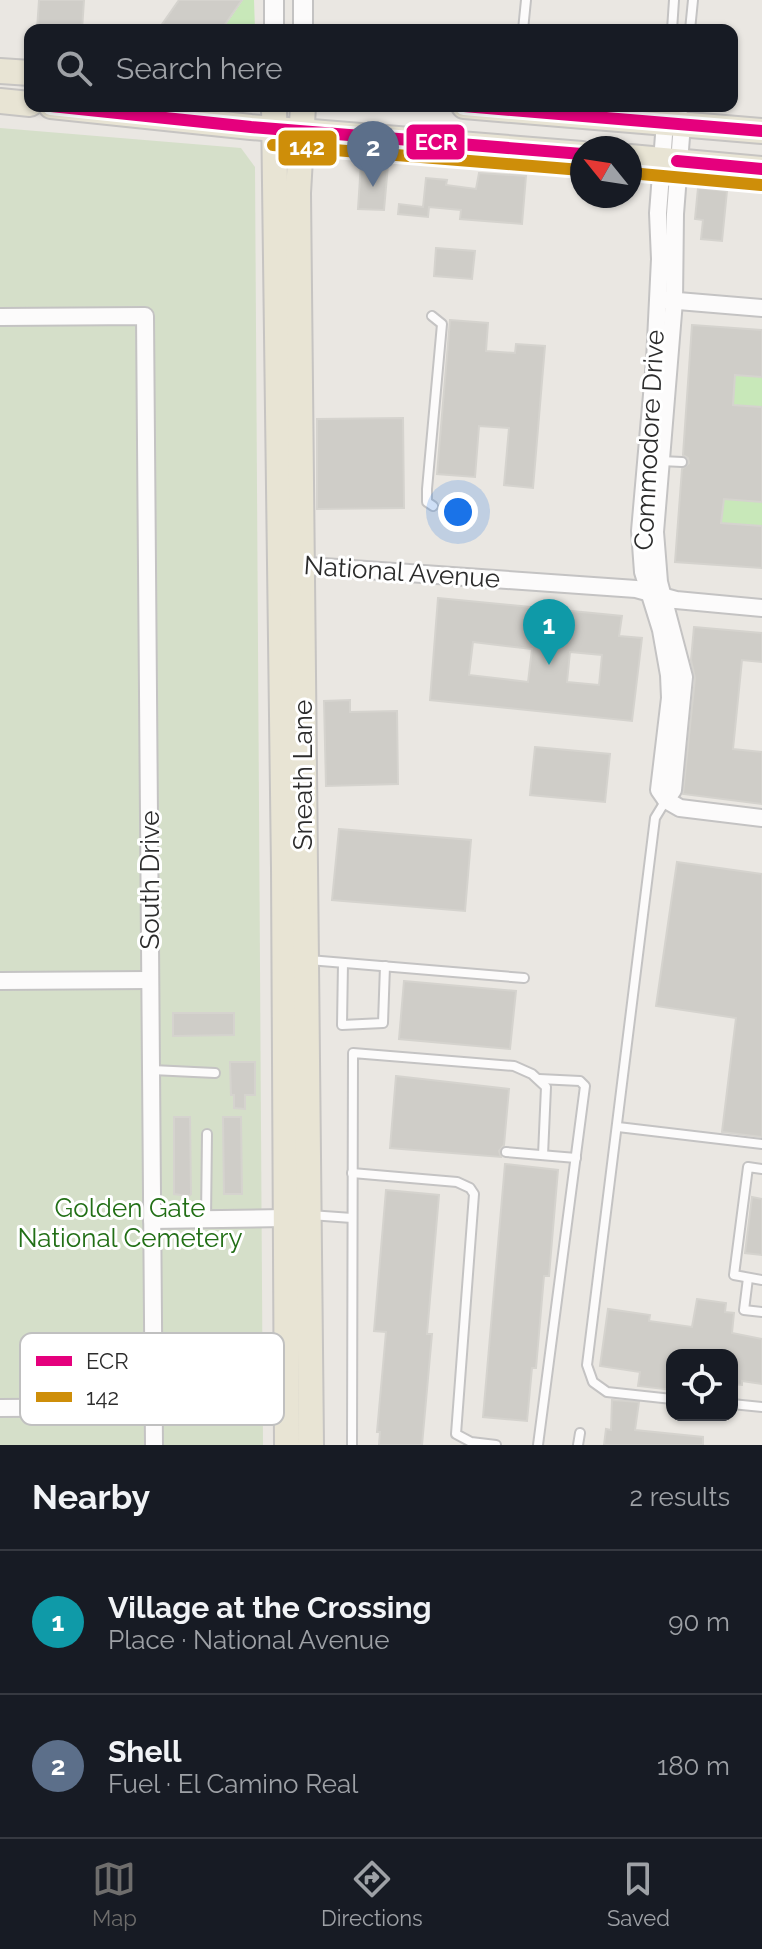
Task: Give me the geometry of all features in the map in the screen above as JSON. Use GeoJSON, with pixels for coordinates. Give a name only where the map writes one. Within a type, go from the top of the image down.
{"type":"FeatureCollection","features":[{"type":"Feature","properties":{"kind":"main road"},"geometry":{"type":"LineString","coordinates":[[0,71],[24,73]]}},
{"type":"Feature","properties":{"kind":"main road"},"geometry":{"type":"LineString","coordinates":[[0,101],[24,103]]}},
{"type":"Feature","properties":{"kind":"main road"},"geometry":{"type":"LineString","coordinates":[[162,112],[302,118],[570,152]]}},
{"type":"Feature","properties":{"kind":"main road"},"geometry":{"type":"LineString","coordinates":[[596,112],[674,116],[762,131]]}},
{"type":"Feature","properties":{"kind":"main road","name":"Sneath Lane"},"geometry":{"type":"LineString","coordinates":[[274,118],[304,959],[287,1445]]}},
{"type":"Feature","properties":{"kind":"main road","name":"Sneath Lane"},"geometry":{"type":"LineString","coordinates":[[302,118],[292,564],[297,1217],[311,1445]]}},
{"type":"Feature","properties":{"kind":"main road"},"geometry":{"type":"LineString","coordinates":[[642,158],[762,169]]}},
{"type":"Feature","properties":{"kind":"street"},"geometry":{"type":"LineString","coordinates":[[274,0],[274,24]]}},
{"type":"Feature","properties":{"kind":"street"},"geometry":{"type":"LineString","coordinates":[[303,0],[303,24]]}},
{"type":"Feature","properties":{"kind":"street","name":"Commodore Drive"},"geometry":{"type":"LineString","coordinates":[[666,800],[659,790],[670,698],[669,675],[656,596],[642,563],[640,531],[654,460],[674,301],[675,214],[671,160],[674,116]]}},
{"type":"Feature","properties":{"kind":"street","name":"Commodore Drive"},"geometry":{"type":"LineString","coordinates":[[654,460],[656,299],[660,259],[658,213],[671,160]]}},
{"type":"Feature","properties":{"kind":"street"},"geometry":{"type":"LineString","coordinates":[[656,299],[762,308]]}},
{"type":"Feature","properties":{"kind":"street","name":"South Drive"},"geometry":{"type":"LineString","coordinates":[[0,317],[145,316],[153,1333]]}},
{"type":"Feature","properties":{"kind":"street","name":"National Avenue"},"geometry":{"type":"LineString","coordinates":[[292,564],[636,589],[656,596],[762,608]]}},
{"type":"Feature","properties":{"kind":"street"},"geometry":{"type":"LineString","coordinates":[[666,800],[680,808],[762,818]]}},
{"type":"Feature","properties":{"kind":"street"},"geometry":{"type":"LineString","coordinates":[[0,981],[150,980]]}},
{"type":"Feature","properties":{"kind":"street"},"geometry":{"type":"LineString","coordinates":[[152,1220],[297,1217]]}},
{"type":"Feature","properties":{"kind":"street"},"geometry":{"type":"LineString","coordinates":[[0,1408],[20,1408]]}},
{"type":"Feature","properties":{"kind":"street","name":"South Drive"},"geometry":{"type":"LineString","coordinates":[[153,1425],[154,1445]]}},
{"type":"Feature","properties":{"kind":"lane"},"geometry":{"type":"LineString","coordinates":[[524,24],[526,0]]}},
{"type":"Feature","properties":{"kind":"lane"},"geometry":{"type":"LineString","coordinates":[[672,24],[674,0]]}},
{"type":"Feature","properties":{"kind":"lane"},"geometry":{"type":"LineString","coordinates":[[691,24],[693,0]]}},
{"type":"Feature","properties":{"kind":"lane"},"geometry":{"type":"LineString","coordinates":[[432,316],[442,324],[427,489],[427,502],[433,506]]}},
{"type":"Feature","properties":{"kind":"lane"},"geometry":{"type":"LineString","coordinates":[[654,460],[682,462]]}},
{"type":"Feature","properties":{"kind":"lane"},"geometry":{"type":"LineString","coordinates":[[666,800],[655,818],[587,1365],[593,1382],[607,1392],[666,1398]]}},
{"type":"Feature","properties":{"kind":"lane"},"geometry":{"type":"LineString","coordinates":[[304,959],[524,978]]}},
{"type":"Feature","properties":{"kind":"lane"},"geometry":{"type":"LineString","coordinates":[[343,963],[342,1025],[383,1023],[385,966]]}},
{"type":"Feature","properties":{"kind":"lane"},"geometry":{"type":"LineString","coordinates":[[352,1445],[353,1053],[514,1066],[539,1079],[546,1087],[543,1155]]}},
{"type":"Feature","properties":{"kind":"lane"},"geometry":{"type":"LineString","coordinates":[[151,1069],[215,1073]]}},
{"type":"Feature","properties":{"kind":"lane"},"geometry":{"type":"LineString","coordinates":[[538,1445],[585,1086],[580,1081],[539,1079]]}},
{"type":"Feature","properties":{"kind":"lane"},"geometry":{"type":"LineString","coordinates":[[618,1127],[762,1144]]}},
{"type":"Feature","properties":{"kind":"lane"},"geometry":{"type":"LineString","coordinates":[[206,1219],[207,1134]]}},
{"type":"Feature","properties":{"kind":"lane"},"geometry":{"type":"LineString","coordinates":[[506,1152],[576,1158]]}},
{"type":"Feature","properties":{"kind":"lane"},"geometry":{"type":"LineString","coordinates":[[762,1169],[748,1167],[734,1275],[762,1280]]}},
{"type":"Feature","properties":{"kind":"lane"},"geometry":{"type":"LineString","coordinates":[[352,1173],[457,1182],[470,1188],[474,1194],[456,1434],[471,1442],[496,1445]]}},
{"type":"Feature","properties":{"kind":"lane"},"geometry":{"type":"LineString","coordinates":[[297,1217],[352,1218]]}},
{"type":"Feature","properties":{"kind":"lane"},"geometry":{"type":"LineString","coordinates":[[748,1278],[744,1310],[762,1312]]}},
{"type":"Feature","properties":{"kind":"lane"},"geometry":{"type":"LineString","coordinates":[[738,1405],[762,1407]]}},
{"type":"Feature","properties":{"kind":"lane"},"geometry":{"type":"LineString","coordinates":[[578,1445],[580,1433]]}},
{"type":"Feature","properties":{"kind":"green space"},"geometry":{"type":"Polygon","coordinates":[[[243,0],[254,0],[255,24],[226,24],[243,0]]]}},
{"type":"Feature","properties":{"kind":"green space","name":"Golden Gate National Cemetery"},"geometry":{"type":"Polygon","coordinates":[[[0,128],[241,148],[255,167],[262,1333],[20,1333],[20,1425],[263,1425],[263,1445],[0,1445],[0,128]]]}},
{"type":"Feature","properties":{"kind":"green space"},"geometry":{"type":"Polygon","coordinates":[[[735,375],[762,377],[762,407],[733,405],[735,375]]]}},
{"type":"Feature","properties":{"kind":"green space"},"geometry":{"type":"Polygon","coordinates":[[[724,499],[762,502],[762,526],[721,523],[724,499]]]}},
{"type":"Feature","properties":{"kind":"building"},"geometry":{"type":"Polygon","coordinates":[[[39,0],[84,0],[82,24],[37,24],[39,0]]]}},
{"type":"Feature","properties":{"kind":"building"},"geometry":{"type":"Polygon","coordinates":[[[179,0],[242,0],[225,24],[162,24],[179,0]]]}},
{"type":"Feature","properties":{"kind":"building"},"geometry":{"type":"Polygon","coordinates":[[[361,163],[388,165],[384,210],[358,209],[361,163]]]}},
{"type":"Feature","properties":{"kind":"building"},"geometry":{"type":"Polygon","coordinates":[[[479,173],[526,176],[522,224],[460,219],[461,210],[429,207],[428,217],[398,214],[399,204],[423,207],[426,178],[447,180],[446,185],[476,189],[479,173]]]}},
{"type":"Feature","properties":{"kind":"building"},"geometry":{"type":"Polygon","coordinates":[[[698,188],[727,191],[722,241],[701,239],[703,220],[695,219],[698,188]]]}},
{"type":"Feature","properties":{"kind":"building"},"geometry":{"type":"Polygon","coordinates":[[[436,248],[475,251],[472,279],[434,276],[436,248]]]}},
{"type":"Feature","properties":{"kind":"building"},"geometry":{"type":"Polygon","coordinates":[[[450,320],[488,323],[486,351],[515,353],[516,344],[545,346],[533,488],[504,485],[509,428],[479,426],[475,477],[437,474],[450,320]]]}},
{"type":"Feature","properties":{"kind":"building"},"geometry":{"type":"Polygon","coordinates":[[[692,325],[762,330],[762,377],[735,375],[733,405],[762,407],[762,502],[724,499],[721,523],[762,526],[762,568],[675,562],[682,469],[689,463],[683,455],[692,325]]]}},
{"type":"Feature","properties":{"kind":"building"},"geometry":{"type":"Polygon","coordinates":[[[403,418],[404,508],[317,509],[317,419],[403,418]]]}},
{"type":"Feature","properties":{"kind":"building"},"geometry":{"type":"Polygon","coordinates":[[[438,598],[622,616],[619,636],[642,638],[632,721],[430,700],[438,598]],[[473,642],[469,675],[528,682],[532,649],[473,642]],[[570,652],[567,682],[599,685],[602,655],[570,652]]]}},
{"type":"Feature","properties":{"kind":"building"},"geometry":{"type":"Polygon","coordinates":[[[694,627],[762,633],[762,662],[742,660],[733,749],[762,752],[762,804],[683,794],[695,678],[691,660],[694,627]]]}},
{"type":"Feature","properties":{"kind":"building"},"geometry":{"type":"Polygon","coordinates":[[[350,700],[350,712],[397,711],[398,784],[326,786],[324,701],[350,700]]]}},
{"type":"Feature","properties":{"kind":"building"},"geometry":{"type":"Polygon","coordinates":[[[535,747],[610,754],[605,802],[530,795],[535,747]]]}},
{"type":"Feature","properties":{"kind":"building"},"geometry":{"type":"Polygon","coordinates":[[[339,829],[471,840],[465,911],[332,900],[339,829]]]}},
{"type":"Feature","properties":{"kind":"building"},"geometry":{"type":"Polygon","coordinates":[[[677,862],[762,874],[762,1137],[722,1132],[736,1018],[656,1006],[677,862]]]}},
{"type":"Feature","properties":{"kind":"building"},"geometry":{"type":"Polygon","coordinates":[[[404,981],[516,991],[510,1049],[399,1039],[404,981]]]}},
{"type":"Feature","properties":{"kind":"building"},"geometry":{"type":"Polygon","coordinates":[[[173,1013],[234,1013],[234,1035],[173,1036],[173,1013]]]}},
{"type":"Feature","properties":{"kind":"building"},"geometry":{"type":"Polygon","coordinates":[[[230,1062],[255,1062],[255,1095],[245,1095],[245,1109],[234,1108],[230,1062]]]}},
{"type":"Feature","properties":{"kind":"building"},"geometry":{"type":"Polygon","coordinates":[[[396,1076],[509,1089],[504,1145],[499,1151],[501,1157],[390,1148],[396,1076]]]}},
{"type":"Feature","properties":{"kind":"building"},"geometry":{"type":"Polygon","coordinates":[[[174,1117],[190,1117],[189,1196],[174,1194],[174,1117]]]}},
{"type":"Feature","properties":{"kind":"building"},"geometry":{"type":"Polygon","coordinates":[[[223,1117],[241,1117],[242,1194],[224,1194],[223,1117]]]}},
{"type":"Feature","properties":{"kind":"building"},"geometry":{"type":"Polygon","coordinates":[[[505,1164],[558,1170],[549,1276],[544,1276],[536,1368],[532,1368],[527,1421],[483,1417],[505,1164]]]}},
{"type":"Feature","properties":{"kind":"building"},"geometry":{"type":"Polygon","coordinates":[[[386,1190],[439,1195],[427,1334],[432,1334],[422,1445],[379,1445],[380,1432],[377,1432],[386,1332],[374,1331],[386,1190]]]}},
{"type":"Feature","properties":{"kind":"building"},"geometry":{"type":"Polygon","coordinates":[[[752,1197],[762,1199],[762,1255],[745,1253],[752,1197]]]}},
{"type":"Feature","properties":{"kind":"building"},"geometry":{"type":"Polygon","coordinates":[[[697,1299],[726,1303],[725,1312],[734,1313],[732,1333],[762,1339],[762,1384],[742,1381],[742,1385],[738,1385],[738,1349],[666,1349],[666,1389],[638,1386],[640,1372],[600,1366],[608,1309],[650,1315],[649,1321],[692,1327],[697,1299]]]}},
{"type":"Feature","properties":{"kind":"building"},"geometry":{"type":"Polygon","coordinates":[[[612,1400],[639,1402],[635,1430],[703,1437],[703,1445],[604,1445],[606,1429],[611,1430],[612,1400]]]}},
{"type":"Feature","properties":{"kind":"transit line","name":"ECR"},"geometry":{"type":"LineString","coordinates":[[108,112],[570,153]]}},
{"type":"Feature","properties":{"kind":"transit line","name":"ECR"},"geometry":{"type":"LineString","coordinates":[[536,112],[762,131]]}},
{"type":"Feature","properties":{"kind":"transit line","name":"142"},"geometry":{"type":"LineString","coordinates":[[273,145],[570,169]]}},
{"type":"Feature","properties":{"kind":"transit line","name":"ECR"},"geometry":{"type":"LineString","coordinates":[[677,161],[762,169]]}},
{"type":"Feature","properties":{"kind":"transit line","name":"142"},"geometry":{"type":"LineString","coordinates":[[642,174],[761,185]]}},
{"type":"Feature","properties":{"kind":"place","name":"Shell"},"geometry":{"type":"Point","coordinates":[373,187]}},
{"type":"Feature","properties":{"kind":"place","name":"Village at the Crossing"},"geometry":{"type":"Point","coordinates":[549,665]}}]}
